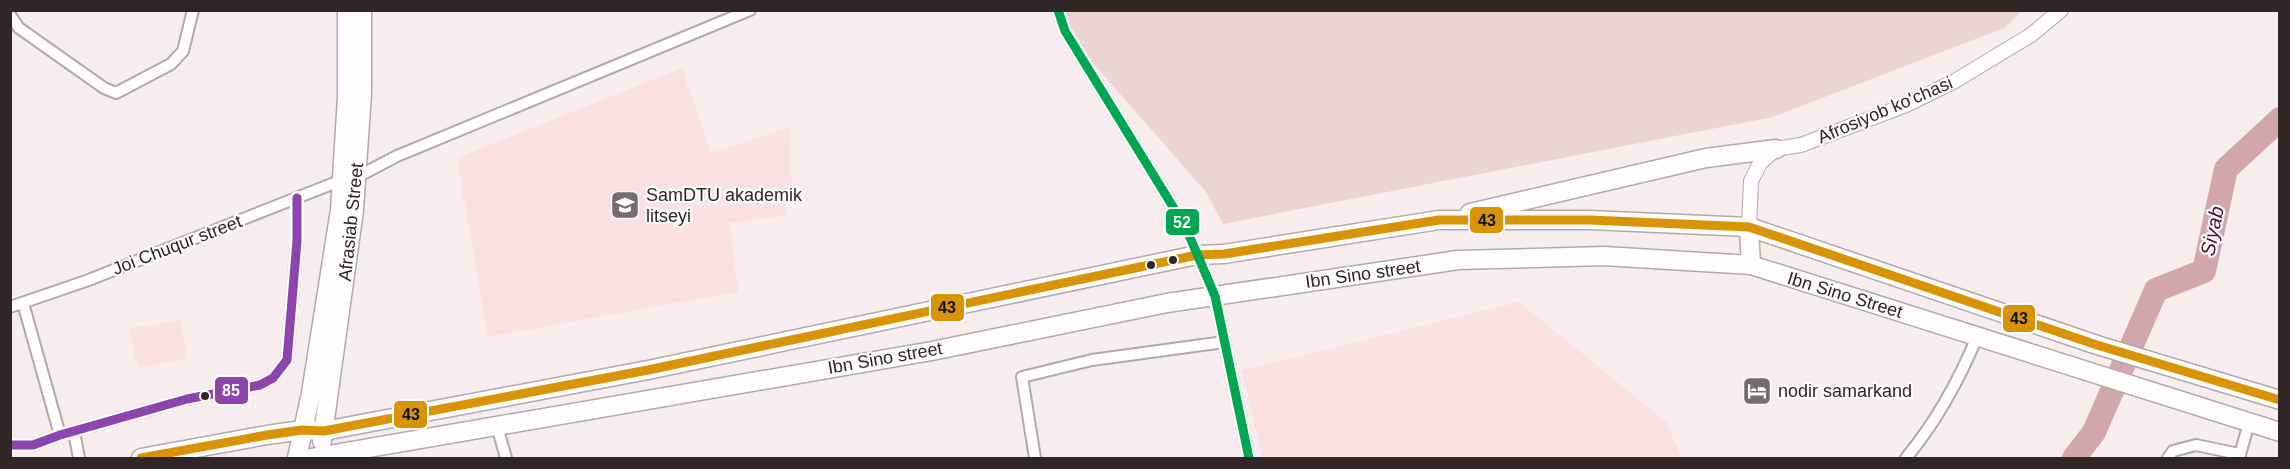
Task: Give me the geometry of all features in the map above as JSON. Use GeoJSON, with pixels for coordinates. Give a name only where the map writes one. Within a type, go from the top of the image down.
{"type":"FeatureCollection","features":[{"type":"Feature","properties":{"kind":"main road","name":"Afrasiab Street"},"geometry":{"type":"LineString","coordinates":[[317,458],[324,431],[354,210],[349,179],[346,10]]}},
{"type":"Feature","properties":{"kind":"main road","name":"Afrasiab Street"},"geometry":{"type":"LineString","coordinates":[[297,459],[313,381],[340,210],[349,179],[362,94],[362,10]]}},
{"type":"Feature","properties":{"kind":"main road"},"geometry":{"type":"LineString","coordinates":[[1439,220],[1706,158],[1776,149]]}},
{"type":"Feature","properties":{"kind":"main road","name":"Ibn Sino street"},"geometry":{"type":"LineString","coordinates":[[141,459],[302,430],[324,431],[648,370],[1197,255],[1224,254],[1439,220]]}},
{"type":"Feature","properties":{"kind":"main road","name":"Ibn Sino Street"},"geometry":{"type":"LineString","coordinates":[[1439,220],[1590,220],[1749,227],[2097,345],[2280,400]]}},
{"type":"Feature","properties":{"kind":"main road"},"geometry":{"type":"LineString","coordinates":[[1749,227],[1750,265]]}},
{"type":"Feature","properties":{"kind":"main road","name":"Ibn Sino Street"},"geometry":{"type":"LineString","coordinates":[[1215,296],[1458,260],[1604,256],[1750,265],[2249,423]]}},
{"type":"Feature","properties":{"kind":"main road","name":"Ibn Sino street"},"geometry":{"type":"LineString","coordinates":[[317,458],[921,353],[1167,303],[1215,296]]}},
{"type":"Feature","properties":{"kind":"main road"},"geometry":{"type":"LineString","coordinates":[[2249,423],[2280,432]]}},
{"type":"Feature","properties":{"kind":"street"},"geometry":{"type":"LineString","coordinates":[[10,15],[20,28],[104,88],[116,93],[171,64],[183,51],[193,10]]}},
{"type":"Feature","properties":{"kind":"street","name":"Joi Chuqur street"},"geometry":{"type":"LineString","coordinates":[[10,307],[86,281],[349,179],[397,156],[750,10]]}},
{"type":"Feature","properties":{"kind":"street"},"geometry":{"type":"LineString","coordinates":[[1058,10],[1065,31],[1186,228],[1215,296],[1249,459]]}},
{"type":"Feature","properties":{"kind":"street","name":"Afrosiyob ko'chasi"},"geometry":{"type":"LineString","coordinates":[[1776,149],[1801,145],[1906,105],[1955,81],[2031,35],[2061,10]]}},
{"type":"Feature","properties":{"kind":"street"},"geometry":{"type":"LineString","coordinates":[[1749,227],[1751,181],[1760,163],[1776,149]]}},
{"type":"Feature","properties":{"kind":"street"},"geometry":{"type":"LineString","coordinates":[[10,445],[33,445],[60,435],[187,399],[260,385],[273,378],[287,360],[297,241],[297,198]]}},
{"type":"Feature","properties":{"kind":"street"},"geometry":{"type":"LineString","coordinates":[[23,303],[60,435]]}},
{"type":"Feature","properties":{"kind":"street"},"geometry":{"type":"LineString","coordinates":[[1906,459],[1924,436],[1961,375],[1977,337]]}},
{"type":"Feature","properties":{"kind":"street"},"geometry":{"type":"LineString","coordinates":[[1035,459],[1023,377],[1092,360],[1224,342]]}},
{"type":"Feature","properties":{"kind":"street"},"geometry":{"type":"LineString","coordinates":[[2168,459],[2174,451],[2196,445],[2239,456],[2249,423]]}},
{"type":"Feature","properties":{"kind":"street"},"geometry":{"type":"LineString","coordinates":[[497,426],[506,459]]}},
{"type":"Feature","properties":{"kind":"street"},"geometry":{"type":"LineString","coordinates":[[74,432],[79,459]]}},
{"type":"Feature","properties":{"kind":"shaded area"},"geometry":{"type":"Polygon","coordinates":[[[1060,11],[2022,11],[2004,28],[1773,117],[1223,224],[1206,192],[1065,31],[1060,11]]]}},
{"type":"Feature","properties":{"kind":"shaded area","name":"SamDTU akademik litseyi"},"geometry":{"type":"Polygon","coordinates":[[[682,68],[711,153],[790,127],[792,193],[784,195],[785,216],[730,223],[738,292],[487,337],[457,158],[682,68]]]}},
{"type":"Feature","properties":{"kind":"shaded area"},"geometry":{"type":"Polygon","coordinates":[[[1519,302],[1666,422],[1682,458],[1262,458],[1242,370],[1519,302]]]}},
{"type":"Feature","properties":{"kind":"shaded area"},"geometry":{"type":"Polygon","coordinates":[[[181,320],[187,358],[138,368],[129,329],[181,320]]]}},
{"type":"Feature","properties":{"kind":"waterway","name":"Siyab"},"geometry":{"type":"LineString","coordinates":[[2074,458],[2094,432],[2156,290],[2204,271],[2226,169],[2280,119]]}},
{"type":"Feature","properties":{"kind":"transit line","name":"52"},"geometry":{"type":"LineString","coordinates":[[1058,10],[1065,31],[1186,228],[1215,296],[1249,458]]}},
{"type":"Feature","properties":{"kind":"transit line","name":"85"},"geometry":{"type":"LineString","coordinates":[[10,445],[33,445],[60,435],[187,399],[260,385],[273,378],[287,360],[297,241],[297,198]]}},
{"type":"Feature","properties":{"kind":"transit line","name":"43"},"geometry":{"type":"LineString","coordinates":[[141,458],[267,435],[302,430],[324,431],[648,370],[1197,255],[1224,254],[1439,220],[1590,220],[1749,227],[2097,345],[2280,400]]}},
{"type":"Feature","properties":{"kind":"place","name":"SamDTU akademik litseyi"},"geometry":{"type":"Point","coordinates":[625,205]}},
{"type":"Feature","properties":{"kind":"place","name":"nodir samarkand"},"geometry":{"type":"Point","coordinates":[1757,391]}}]}
